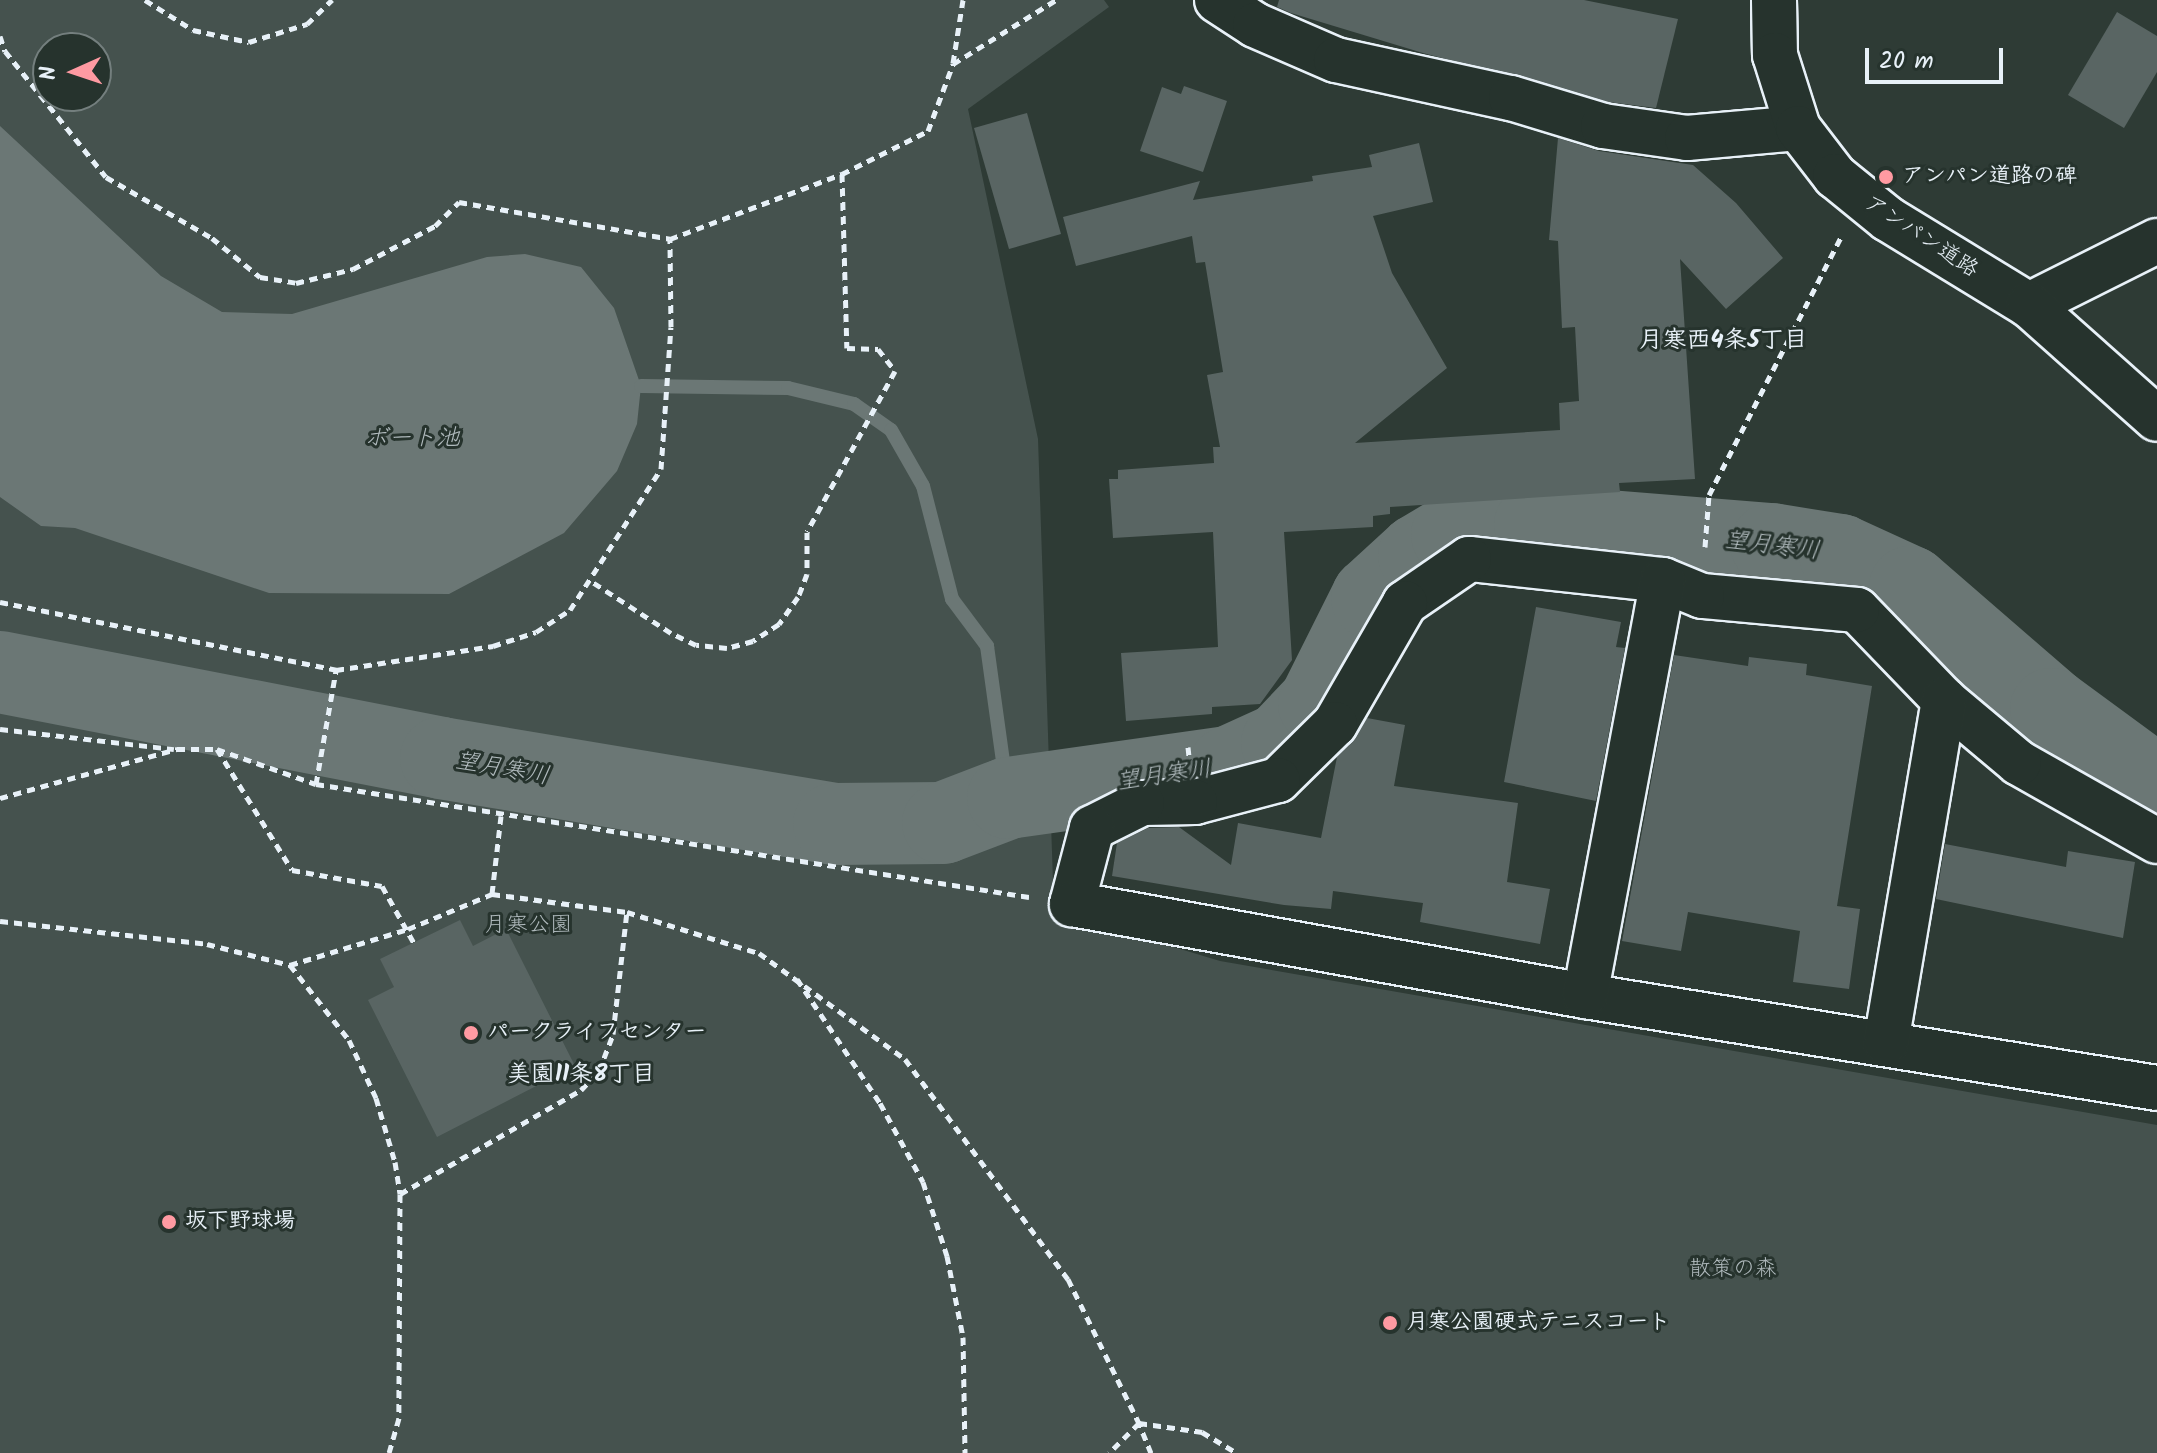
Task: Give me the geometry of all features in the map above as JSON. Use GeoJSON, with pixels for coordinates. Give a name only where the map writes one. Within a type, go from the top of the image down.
{"type":"FeatureCollection","features":[{"type":"Feature","properties":{"kind":"street"},"geometry":{"type":"LineString","coordinates":[[1217,0],[1255,25],[1336,60],[1511,98],[1603,126],[1687,138],[1798,128]]}},
{"type":"Feature","properties":{"kind":"street","name":"アンパン道路"},"geometry":{"type":"LineString","coordinates":[[1774,0],[1775,55],[1798,128],[1861,199],[2029,305],[2157,419]]}},
{"type":"Feature","properties":{"kind":"street"},"geometry":{"type":"LineString","coordinates":[[2029,305],[2157,241]]}},
{"type":"Feature","properties":{"kind":"street"},"geometry":{"type":"LineString","coordinates":[[2157,841],[2019,763],[1944,700],[1857,610],[1702,596],[1663,580],[1469,559],[1405,603],[1335,724],[1278,780],[1195,802],[1142,803],[1092,828],[1072,904],[1585,996],[2157,1088]]}},
{"type":"Feature","properties":{"kind":"street"},"geometry":{"type":"LineString","coordinates":[[1585,996],[1663,580]]}},
{"type":"Feature","properties":{"kind":"street"},"geometry":{"type":"LineString","coordinates":[[1886,1043],[1944,700]]}},
{"type":"Feature","properties":{"kind":"path"},"geometry":{"type":"LineString","coordinates":[[145,0],[193,30],[249,42],[307,24],[332,0]]}},
{"type":"Feature","properties":{"kind":"path"},"geometry":{"type":"LineString","coordinates":[[0,36],[5,51],[106,177],[212,238],[260,277],[296,283],[353,269],[435,226],[459,202],[670,239],[842,174],[928,131],[953,64],[963,0]]}},
{"type":"Feature","properties":{"kind":"path"},"geometry":{"type":"LineString","coordinates":[[953,64],[1056,0]]}},
{"type":"Feature","properties":{"kind":"path"},"geometry":{"type":"LineString","coordinates":[[591,581],[696,645],[727,648],[753,641],[779,624],[798,597],[807,574],[807,532],[880,406],[895,371],[878,349],[847,348],[842,174]]}},
{"type":"Feature","properties":{"kind":"path"},"geometry":{"type":"LineString","coordinates":[[1709,495],[1861,199]]}},
{"type":"Feature","properties":{"kind":"path"},"geometry":{"type":"LineString","coordinates":[[0,602],[336,670],[493,646],[536,632],[570,610],[661,469],[667,432],[670,239]]}},
{"type":"Feature","properties":{"kind":"path"},"geometry":{"type":"LineString","coordinates":[[316,784],[336,670]]}},
{"type":"Feature","properties":{"kind":"path"},"geometry":{"type":"LineString","coordinates":[[0,729],[177,749],[217,749],[316,784],[501,816],[1072,904]]}},
{"type":"Feature","properties":{"kind":"path"},"geometry":{"type":"LineString","coordinates":[[0,798],[177,749]]}},
{"type":"Feature","properties":{"kind":"path"},"geometry":{"type":"LineString","coordinates":[[217,749],[292,870],[382,886],[414,943]]}},
{"type":"Feature","properties":{"kind":"path"},"geometry":{"type":"LineString","coordinates":[[492,894],[501,816]]}},
{"type":"Feature","properties":{"kind":"path"},"geometry":{"type":"LineString","coordinates":[[0,921],[207,944],[290,965],[408,929],[492,894],[627,912],[759,953],[794,975],[905,1059],[939,1101],[1068,1279],[1151,1453]]}},
{"type":"Feature","properties":{"kind":"path"},"geometry":{"type":"LineString","coordinates":[[400,1194],[581,1090],[599,1071],[613,1034],[627,912]]}},
{"type":"Feature","properties":{"kind":"path"},"geometry":{"type":"LineString","coordinates":[[290,965],[349,1040],[376,1098],[400,1194],[399,1418],[389,1453]]}},
{"type":"Feature","properties":{"kind":"path"},"geometry":{"type":"LineString","coordinates":[[794,975],[880,1103],[923,1182],[947,1256],[963,1337],[965,1453]]}},
{"type":"Feature","properties":{"kind":"path"},"geometry":{"type":"LineString","coordinates":[[1109,1453],[1139,1423]]}},
{"type":"Feature","properties":{"kind":"path"},"geometry":{"type":"LineString","coordinates":[[1139,1423],[1202,1432],[1237,1453]]}},
{"type":"Feature","properties":{"kind":"green space","name":"月寒公園"},"geometry":{"type":"Polygon","coordinates":[[[0,0],[1104,0],[1109,7],[968,109],[1038,439],[1054,911],[1220,961],[2157,1125],[2157,1453],[0,1453],[0,0]]]}},
{"type":"Feature","properties":{"kind":"water","name":"ボート池"},"geometry":{"type":"Polygon","coordinates":[[[0,126],[161,276],[222,312],[292,314],[487,257],[525,254],[581,267],[614,308],[641,386],[637,424],[617,471],[564,533],[449,594],[269,593],[75,528],[41,526],[0,497],[0,126]]]}},
{"type":"Feature","properties":{"kind":"building"},"geometry":{"type":"Polygon","coordinates":[[[1279,0],[1584,0],[1678,19],[1656,108],[1608,102],[1423,53],[1291,13],[1277,7],[1279,0]]]}},
{"type":"Feature","properties":{"kind":"building"},"geometry":{"type":"Polygon","coordinates":[[[2117,12],[2157,36],[2157,72],[2124,128],[2068,95],[2117,12]]]}},
{"type":"Feature","properties":{"kind":"building"},"geometry":{"type":"Polygon","coordinates":[[[1184,86],[1227,101],[1203,172],[1140,151],[1162,87],[1181,94],[1184,86]]]}},
{"type":"Feature","properties":{"kind":"building"},"geometry":{"type":"Polygon","coordinates":[[[1027,113],[1061,234],[1009,249],[974,128],[1027,113]]]}},
{"type":"Feature","properties":{"kind":"building"},"geometry":{"type":"Polygon","coordinates":[[[1558,138],[1599,151],[1693,165],[1736,203],[1783,258],[1726,309],[1680,259],[1695,479],[1619,483],[1620,492],[1390,507],[1390,514],[1373,516],[1373,527],[1284,532],[1292,660],[1260,704],[1212,707],[1212,714],[1126,721],[1121,653],[1218,647],[1213,532],[1113,538],[1109,479],[1118,479],[1118,470],[1214,463],[1213,447],[1220,447],[1207,375],[1223,372],[1205,262],[1196,263],[1192,236],[1076,266],[1063,217],[1200,181],[1193,200],[1313,181],[1312,176],[1372,167],[1369,155],[1419,143],[1433,202],[1373,216],[1392,273],[1447,368],[1355,443],[1560,430],[1559,403],[1579,401],[1575,327],[1562,328],[1558,241],[1549,240],[1558,138]]]}},
{"type":"Feature","properties":{"kind":"building"},"geometry":{"type":"Polygon","coordinates":[[[1536,607],[1621,622],[1616,647],[1625,648],[1596,801],[1504,782],[1536,607]]]}},
{"type":"Feature","properties":{"kind":"building"},"geometry":{"type":"Polygon","coordinates":[[[1674,655],[1748,666],[1749,657],[1807,664],[1806,675],[1872,686],[1837,906],[1860,909],[1849,989],[1793,982],[1800,931],[1688,912],[1681,951],[1622,941],[1674,655]]]}},
{"type":"Feature","properties":{"kind":"building"},"geometry":{"type":"Polygon","coordinates":[[[1367,718],[1405,725],[1394,786],[1518,803],[1507,882],[1550,889],[1540,944],[1420,922],[1423,903],[1333,891],[1331,909],[1284,905],[1112,876],[1117,843],[1148,828],[1179,827],[1231,865],[1238,823],[1321,838],[1337,757],[1367,718]]]}},
{"type":"Feature","properties":{"kind":"building"},"geometry":{"type":"Polygon","coordinates":[[[1945,844],[2066,867],[2068,851],[2135,862],[2123,938],[1936,899],[1945,844]]]}},
{"type":"Feature","properties":{"kind":"building","name":"パークライフセンター"},"geometry":{"type":"Polygon","coordinates":[[[460,920],[473,946],[506,929],[575,1066],[437,1137],[368,1000],[394,987],[380,959],[460,920]]]}},
{"type":"Feature","properties":{"kind":"waterway"},"geometry":{"type":"LineString","coordinates":[[641,386],[788,388],[854,404],[891,430],[923,486],[952,599],[987,646],[1008,798]]}},
{"type":"Feature","properties":{"kind":"waterway","name":"望月寒川"},"geometry":{"type":"LineString","coordinates":[[0,672],[441,758],[834,824],[943,823],[1008,798],[1229,767],[1282,743],[1319,704],[1372,598],[1419,555],[1452,535],[1535,525],[1771,544],[1840,555],[1910,587],[2051,709],[2157,787]]}},
{"type":"Feature","properties":{"kind":"place","name":"アンパン道路の碑"},"geometry":{"type":"Point","coordinates":[1886,177]}},
{"type":"Feature","properties":{"kind":"place","name":"パークライフセンター"},"geometry":{"type":"Point","coordinates":[471,1033]}},
{"type":"Feature","properties":{"kind":"place","name":"坂下野球場"},"geometry":{"type":"Point","coordinates":[169,1222]}},
{"type":"Feature","properties":{"kind":"place","name":"月寒公園硬式テニスコート"},"geometry":{"type":"Point","coordinates":[1390,1323]}},
{"type":"Feature","properties":{"kind":"district","name":"月寒西4条5丁目"},"geometry":{"type":"Point","coordinates":[1723,341]}},
{"type":"Feature","properties":{"kind":"district","name":"美園11条8丁目"},"geometry":{"type":"Point","coordinates":[581,1075]}},
{"type":"Feature","properties":{"kind":"park label","name":"散策の森"},"geometry":{"type":"Point","coordinates":[1733,1270]}}]}
